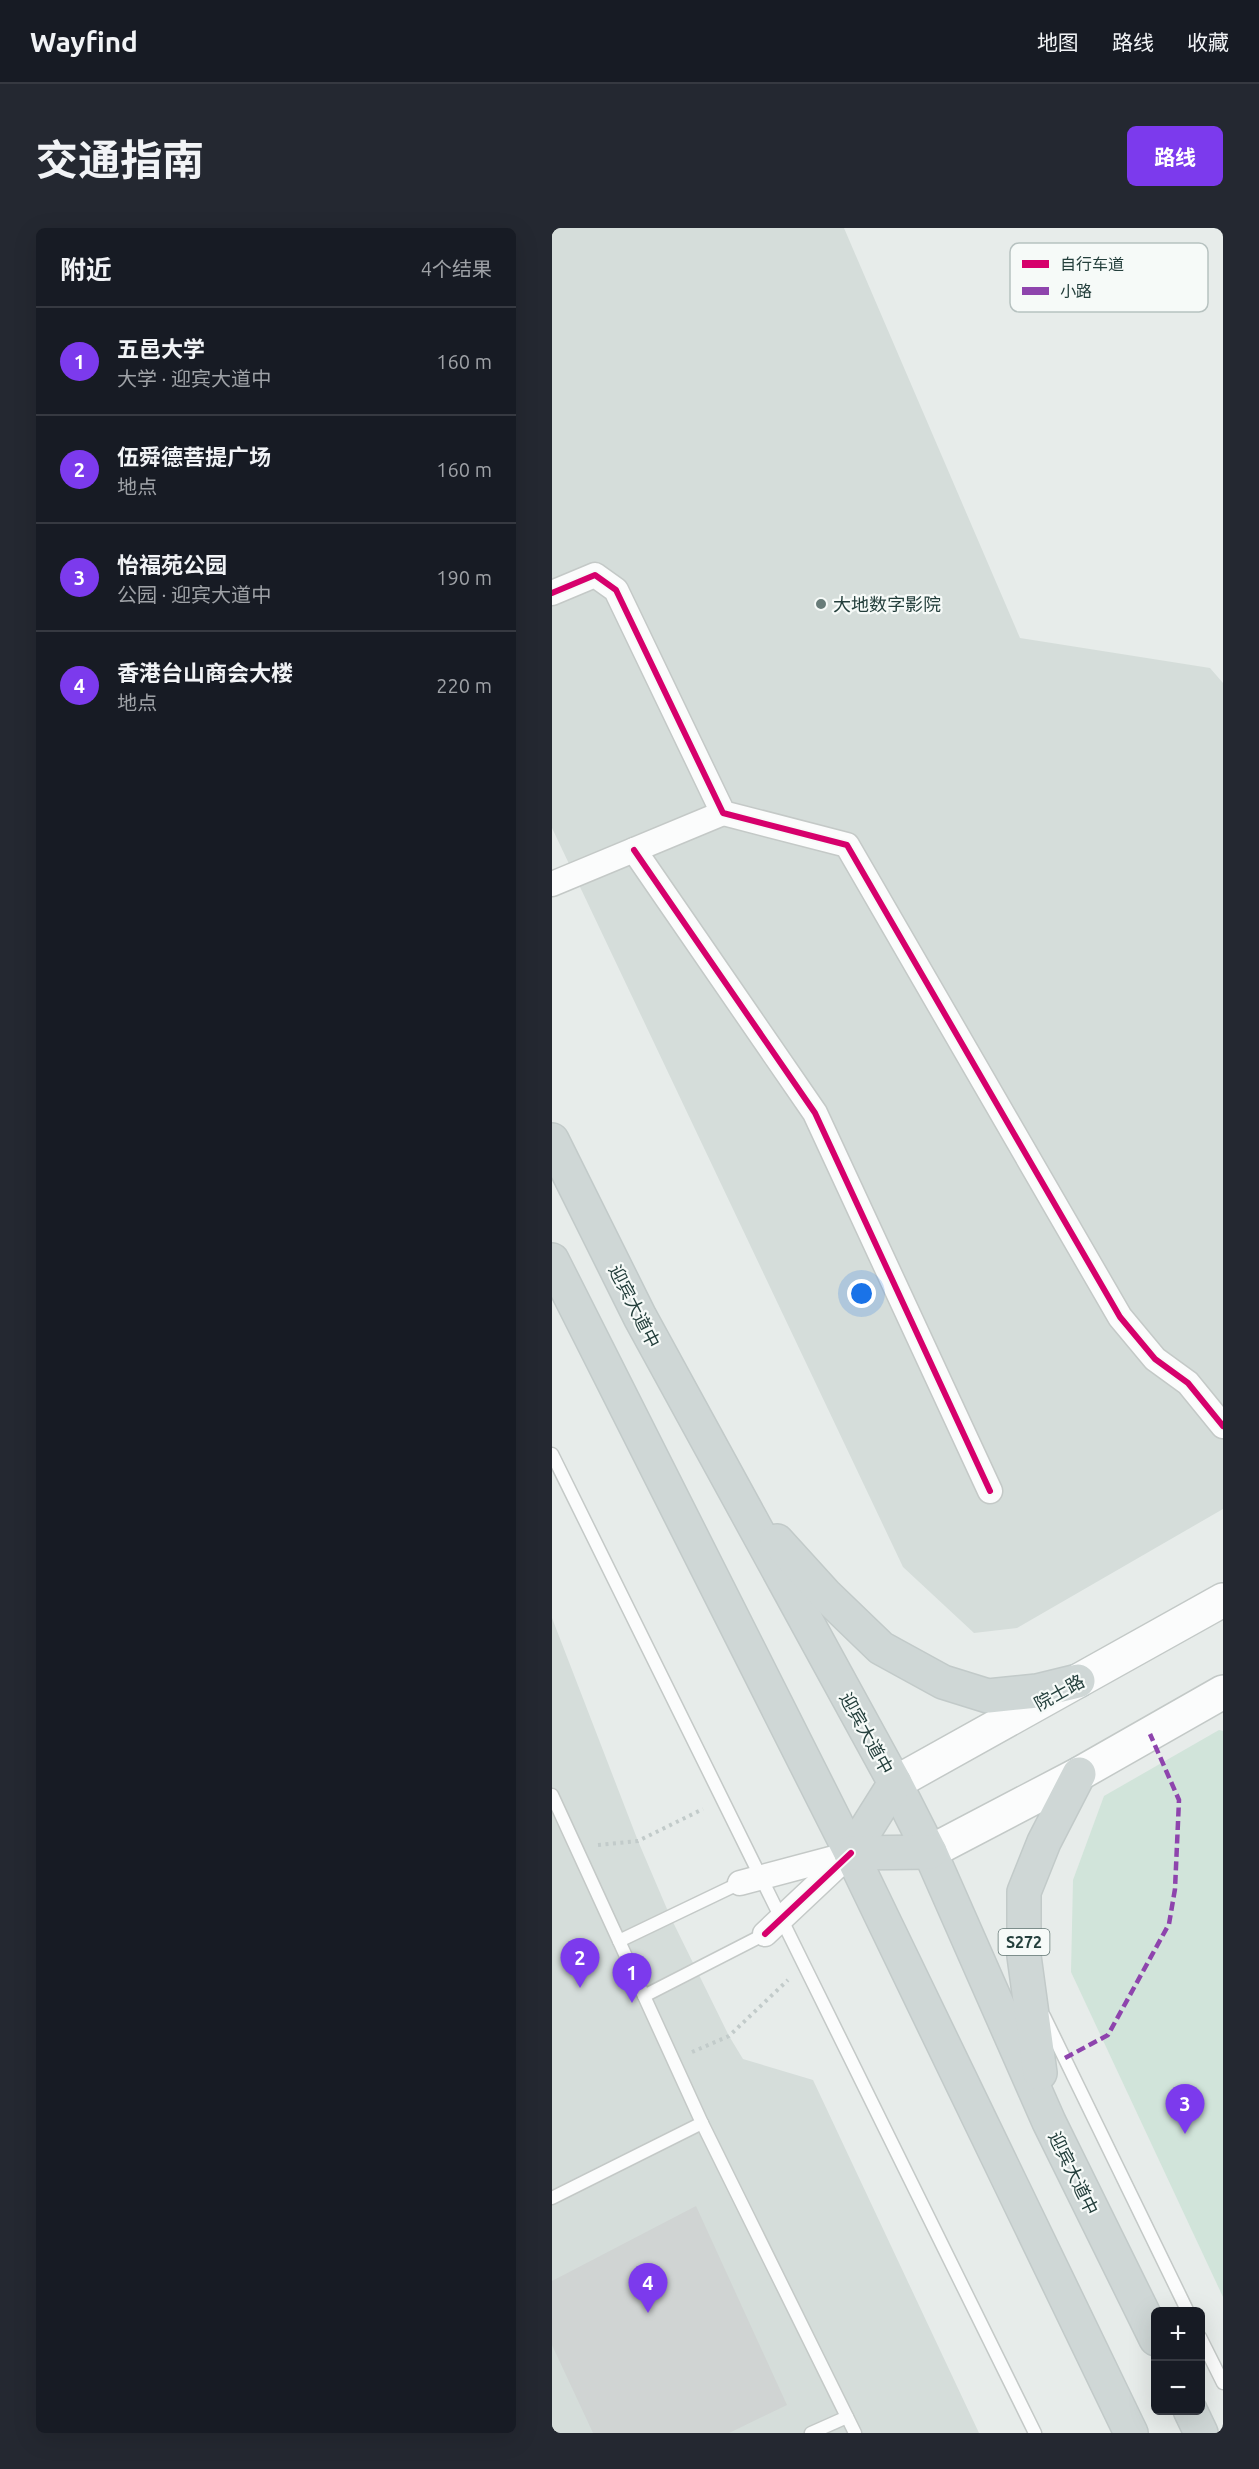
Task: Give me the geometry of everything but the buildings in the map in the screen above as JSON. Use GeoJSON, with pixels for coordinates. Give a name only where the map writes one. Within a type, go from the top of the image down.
{"type":"FeatureCollection","features":[{"type":"Feature","properties":{"kind":"main road","name":"迎宾大道中"},"geometry":{"type":"LineString","coordinates":[[552,1140],[640,1317],[895,1783],[930,1852],[1049,2121],[1151,2331]]}},
{"type":"Feature","properties":{"kind":"main road"},"geometry":{"type":"LineString","coordinates":[[552,1260],[851,1853],[1131,2433]]}},
{"type":"Feature","properties":{"kind":"main road"},"geometry":{"type":"LineString","coordinates":[[744,1506],[827,1596],[881,1648],[943,1682],[988,1696],[1037,1691],[1078,1681]]}},
{"type":"Feature","properties":{"kind":"main road","name":"院士路"},"geometry":{"type":"LineString","coordinates":[[895,1783],[1223,1600]]}},
{"type":"Feature","properties":{"kind":"main road"},"geometry":{"type":"LineString","coordinates":[[851,1853],[930,1852],[1079,1774],[1223,1692]]}},
{"type":"Feature","properties":{"kind":"main road","name":"S272"},"geometry":{"type":"LineString","coordinates":[[1049,2121],[1034,2038],[1024,1956],[1024,1892],[1044,1842],[1079,1774]]}},
{"type":"Feature","properties":{"kind":"main road"},"geometry":{"type":"LineString","coordinates":[[851,1853],[895,1783]]}},
{"type":"Feature","properties":{"kind":"main road"},"geometry":{"type":"LineString","coordinates":[[1193,2415],[1202,2433]]}},
{"type":"Feature","properties":{"kind":"street"},"geometry":{"type":"LineString","coordinates":[[552,593],[595,575],[616,590],[723,813]]}},
{"type":"Feature","properties":{"kind":"street"},"geometry":{"type":"LineString","coordinates":[[552,884],[723,813],[847,845],[1120,1317],[1155,1359],[1188,1383],[1223,1426]]}},
{"type":"Feature","properties":{"kind":"street"},"geometry":{"type":"LineString","coordinates":[[634,850],[815,1113],[990,1491]]}},
{"type":"Feature","properties":{"kind":"street"},"geometry":{"type":"LineString","coordinates":[[750,1880],[851,1853]]}},
{"type":"Feature","properties":{"kind":"street"},"geometry":{"type":"LineString","coordinates":[[773,1926],[851,1853]]}},
{"type":"Feature","properties":{"kind":"lane"},"geometry":{"type":"LineString","coordinates":[[552,1454],[723,1800],[750,1880],[773,1926],[804,1965],[1035,2433]]}},
{"type":"Feature","properties":{"kind":"lane"},"geometry":{"type":"LineString","coordinates":[[552,1795],[702,2123],[855,2433]]}},
{"type":"Feature","properties":{"kind":"lane"},"geometry":{"type":"LineString","coordinates":[[619,1941],[750,1880]]}},
{"type":"Feature","properties":{"kind":"lane"},"geometry":{"type":"LineString","coordinates":[[644,1996],[773,1926]]}},
{"type":"Feature","properties":{"kind":"lane"},"geometry":{"type":"LineString","coordinates":[[1027,1982],[1186,2307]]}},
{"type":"Feature","properties":{"kind":"lane"},"geometry":{"type":"LineString","coordinates":[[552,2198],[702,2123]]}},
{"type":"Feature","properties":{"kind":"lane"},"geometry":{"type":"LineString","coordinates":[[1205,2347],[1223,2383]]}},
{"type":"Feature","properties":{"kind":"lane"},"geometry":{"type":"LineString","coordinates":[[811,2433],[847,2417]]}},
{"type":"Feature","properties":{"kind":"path"},"geometry":{"type":"LineString","coordinates":[[575,1846],[638,1841],[723,1800]]}},
{"type":"Feature","properties":{"kind":"path"},"geometry":{"type":"LineString","coordinates":[[674,2061],[729,2036],[804,1965]]}},
{"type":"Feature","properties":{"kind":"shaded area"},"geometry":{"type":"Polygon","coordinates":[[[552,228],[844,228],[1020,638],[1210,668],[1223,683],[1223,1509],[1017,1628],[974,1633],[903,1567],[552,828],[552,228]]]}},
{"type":"Feature","properties":{"kind":"shaded area"},"geometry":{"type":"Polygon","coordinates":[[[552,1618],[638,1841],[670,1916],[729,2036],[743,2059],[813,2080],[979,2433],[552,2433],[552,1618]]]}},
{"type":"Feature","properties":{"kind":"green space"},"geometry":{"type":"Polygon","coordinates":[[[1219,1730],[1223,1731],[1223,2297],[1071,1972],[1073,1880],[1104,1796],[1219,1730]]]}},
{"type":"Feature","properties":{"kind":"marked path"},"geometry":{"type":"LineString","coordinates":[[1065,2058],[1108,2035],[1169,1924],[1175,1889],[1179,1800],[1150,1734]]}},
{"type":"Feature","properties":{"kind":"cycle path"},"geometry":{"type":"LineString","coordinates":[[552,593],[595,575],[616,590],[723,813],[847,845],[1120,1317],[1155,1359],[1188,1383],[1223,1426]]}},
{"type":"Feature","properties":{"kind":"cycle path"},"geometry":{"type":"LineString","coordinates":[[634,850],[815,1113],[990,1491]]}},
{"type":"Feature","properties":{"kind":"cycle path"},"geometry":{"type":"LineString","coordinates":[[765,1934],[851,1853]]}},
{"type":"Feature","properties":{"kind":"place","name":"大地数字影院"},"geometry":{"type":"Point","coordinates":[821,604]}},
{"type":"Feature","properties":{"kind":"place","name":"伍舜德菩提广场"},"geometry":{"type":"Point","coordinates":[580,1988]}},
{"type":"Feature","properties":{"kind":"place","name":"五邑大学"},"geometry":{"type":"Point","coordinates":[632,2003]}},
{"type":"Feature","properties":{"kind":"place","name":"怡福苑公园"},"geometry":{"type":"Point","coordinates":[1185,2134]}},
{"type":"Feature","properties":{"kind":"place","name":"香港台山商会大楼"},"geometry":{"type":"Point","coordinates":[648,2313]}}]}
